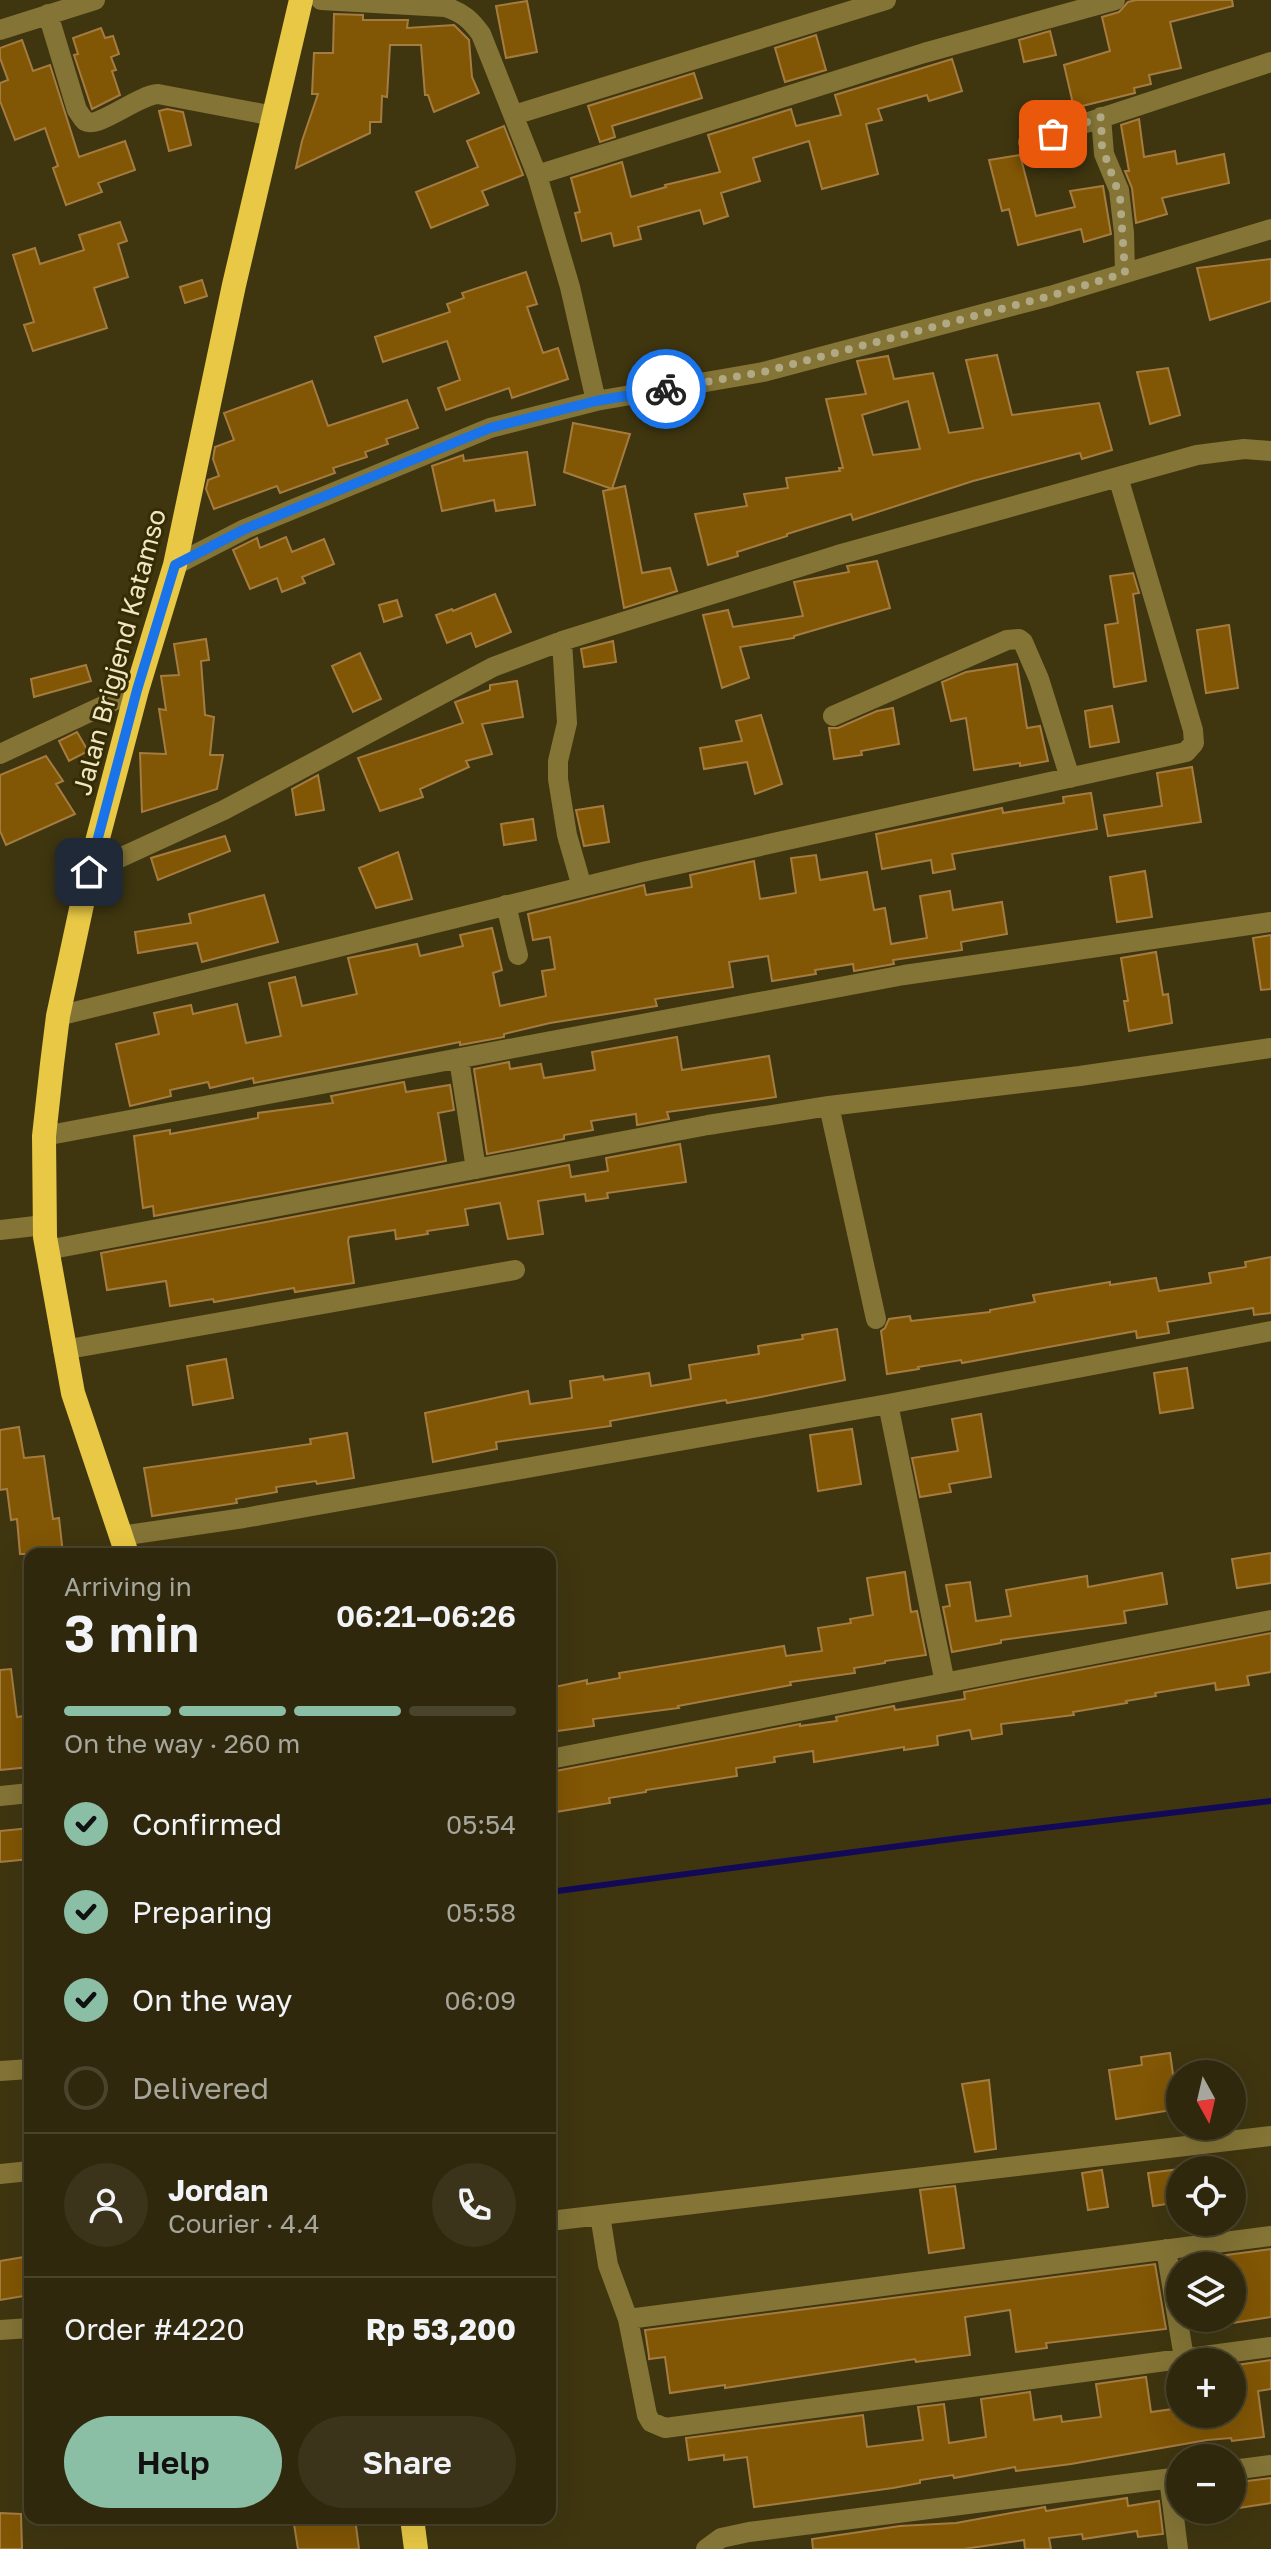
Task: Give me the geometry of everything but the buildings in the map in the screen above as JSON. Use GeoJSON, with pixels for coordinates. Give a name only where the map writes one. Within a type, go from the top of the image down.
{"type":"FeatureCollection","features":[{"type":"Feature","properties":{"kind":"highway","name":"Jalan Brigjend Katamso"},"geometry":{"type":"LineString","coordinates":[[123,1545],[85,1432],[63,1350],[44,1225],[44,1136],[58,1016],[89,872],[137,690],[175,565],[234,285],[301,0]]}},
{"type":"Feature","properties":{"kind":"highway"},"geometry":{"type":"LineString","coordinates":[[413,2524],[416,2549]]}},
{"type":"Feature","properties":{"kind":"street"},"geometry":{"type":"LineString","coordinates":[[0,30],[95,0]]}},
{"type":"Feature","properties":{"kind":"street"},"geometry":{"type":"LineString","coordinates":[[321,0],[426,5],[458,11],[481,34],[537,175],[570,287],[596,401]]}},
{"type":"Feature","properties":{"kind":"street"},"geometry":{"type":"LineString","coordinates":[[514,115],[886,0]]}},
{"type":"Feature","properties":{"kind":"street"},"geometry":{"type":"LineString","coordinates":[[537,175],[924,53],[1115,0]]}},
{"type":"Feature","properties":{"kind":"street"},"geometry":{"type":"LineString","coordinates":[[48,14],[77,110],[85,121],[101,121],[133,101],[158,94],[274,116]]}},
{"type":"Feature","properties":{"kind":"street"},"geometry":{"type":"LineString","coordinates":[[1028,142],[1271,62]]}},
{"type":"Feature","properties":{"kind":"street"},"geometry":{"type":"LineString","coordinates":[[1101,117],[1102,147],[1120,197],[1125,273]]}},
{"type":"Feature","properties":{"kind":"street"},"geometry":{"type":"LineString","coordinates":[[175,565],[245,529],[490,428],[596,401],[763,372],[1050,296],[1271,229]]}},
{"type":"Feature","properties":{"kind":"street"},"geometry":{"type":"LineString","coordinates":[[89,872],[224,810],[493,667],[562,641],[838,555],[1209,452],[1244,449],[1271,451]]}},
{"type":"Feature","properties":{"kind":"street"},"geometry":{"type":"LineString","coordinates":[[58,1016],[582,887],[1186,752],[1195,738],[1118,477]]}},
{"type":"Feature","properties":{"kind":"street"},"geometry":{"type":"LineString","coordinates":[[833,716],[1007,640],[1019,639],[1039,679],[1070,778]]}},
{"type":"Feature","properties":{"kind":"street"},"geometry":{"type":"LineString","coordinates":[[562,641],[567,723],[558,761],[558,779],[567,835],[582,887]]}},
{"type":"Feature","properties":{"kind":"street"},"geometry":{"type":"LineString","coordinates":[[0,754],[137,690]]}},
{"type":"Feature","properties":{"kind":"street"},"geometry":{"type":"LineString","coordinates":[[506,905],[518,955]]}},
{"type":"Feature","properties":{"kind":"street"},"geometry":{"type":"LineString","coordinates":[[44,1136],[904,975],[1271,922]]}},
{"type":"Feature","properties":{"kind":"street"},"geometry":{"type":"LineString","coordinates":[[47,1250],[708,1125],[829,1106],[1080,1076],[1271,1048]]}},
{"type":"Feature","properties":{"kind":"street"},"geometry":{"type":"LineString","coordinates":[[459,1059],[476,1169]]}},
{"type":"Feature","properties":{"kind":"street"},"geometry":{"type":"LineString","coordinates":[[829,1106],[876,1319]]}},
{"type":"Feature","properties":{"kind":"street"},"geometry":{"type":"LineString","coordinates":[[0,1230],[44,1225]]}},
{"type":"Feature","properties":{"kind":"street"},"geometry":{"type":"LineString","coordinates":[[63,1350],[515,1270]]}},
{"type":"Feature","properties":{"kind":"street"},"geometry":{"type":"LineString","coordinates":[[123,1545],[244,1518],[888,1404],[1271,1331]]}},
{"type":"Feature","properties":{"kind":"street"},"geometry":{"type":"LineString","coordinates":[[888,1404],[945,1683]]}},
{"type":"Feature","properties":{"kind":"street"},"geometry":{"type":"LineString","coordinates":[[556,1758],[1271,1620]]}},
{"type":"Feature","properties":{"kind":"street"},"geometry":{"type":"LineString","coordinates":[[0,1796],[24,1794]]}},
{"type":"Feature","properties":{"kind":"street"},"geometry":{"type":"LineString","coordinates":[[0,2071],[24,2069]]}},
{"type":"Feature","properties":{"kind":"street"},"geometry":{"type":"LineString","coordinates":[[556,2220],[1271,2136]]}},
{"type":"Feature","properties":{"kind":"street"},"geometry":{"type":"LineString","coordinates":[[0,2174],[24,2172]]}},
{"type":"Feature","properties":{"kind":"street"},"geometry":{"type":"LineString","coordinates":[[600,2215],[608,2265],[628,2319],[647,2415],[651,2422],[665,2428],[1166,2360]]}},
{"type":"Feature","properties":{"kind":"street"},"geometry":{"type":"LineString","coordinates":[[628,2319],[1271,2236]]}},
{"type":"Feature","properties":{"kind":"street"},"geometry":{"type":"LineString","coordinates":[[1166,2249],[1182,2348]]}},
{"type":"Feature","properties":{"kind":"street"},"geometry":{"type":"LineString","coordinates":[[0,2330],[24,2328]]}},
{"type":"Feature","properties":{"kind":"street"},"geometry":{"type":"LineString","coordinates":[[1246,2350],[1271,2347]]}},
{"type":"Feature","properties":{"kind":"street"},"geometry":{"type":"LineString","coordinates":[[1246,2468],[1271,2465]]}},
{"type":"Feature","properties":{"kind":"street"},"geometry":{"type":"LineString","coordinates":[[706,2549],[721,2538],[749,2532],[1166,2478]]}},
{"type":"Feature","properties":{"kind":"street"},"geometry":{"type":"LineString","coordinates":[[1177,2524],[1178,2549]]}},
{"type":"Feature","properties":{"kind":"waterway"},"geometry":{"type":"LineString","coordinates":[[556,1891],[1271,1801]]}},
{"type":"Feature","properties":{"kind":"way so far"},"geometry":{"type":"LineString","coordinates":[[666,389],[763,372],[1050,296],[1125,273],[1119,190],[1102,147],[1101,117],[1053,134]]}},
{"type":"Feature","properties":{"kind":"route"},"geometry":{"type":"LineString","coordinates":[[89,872],[137,690],[175,565],[245,529],[490,428],[596,401],[666,389]]}}]}
